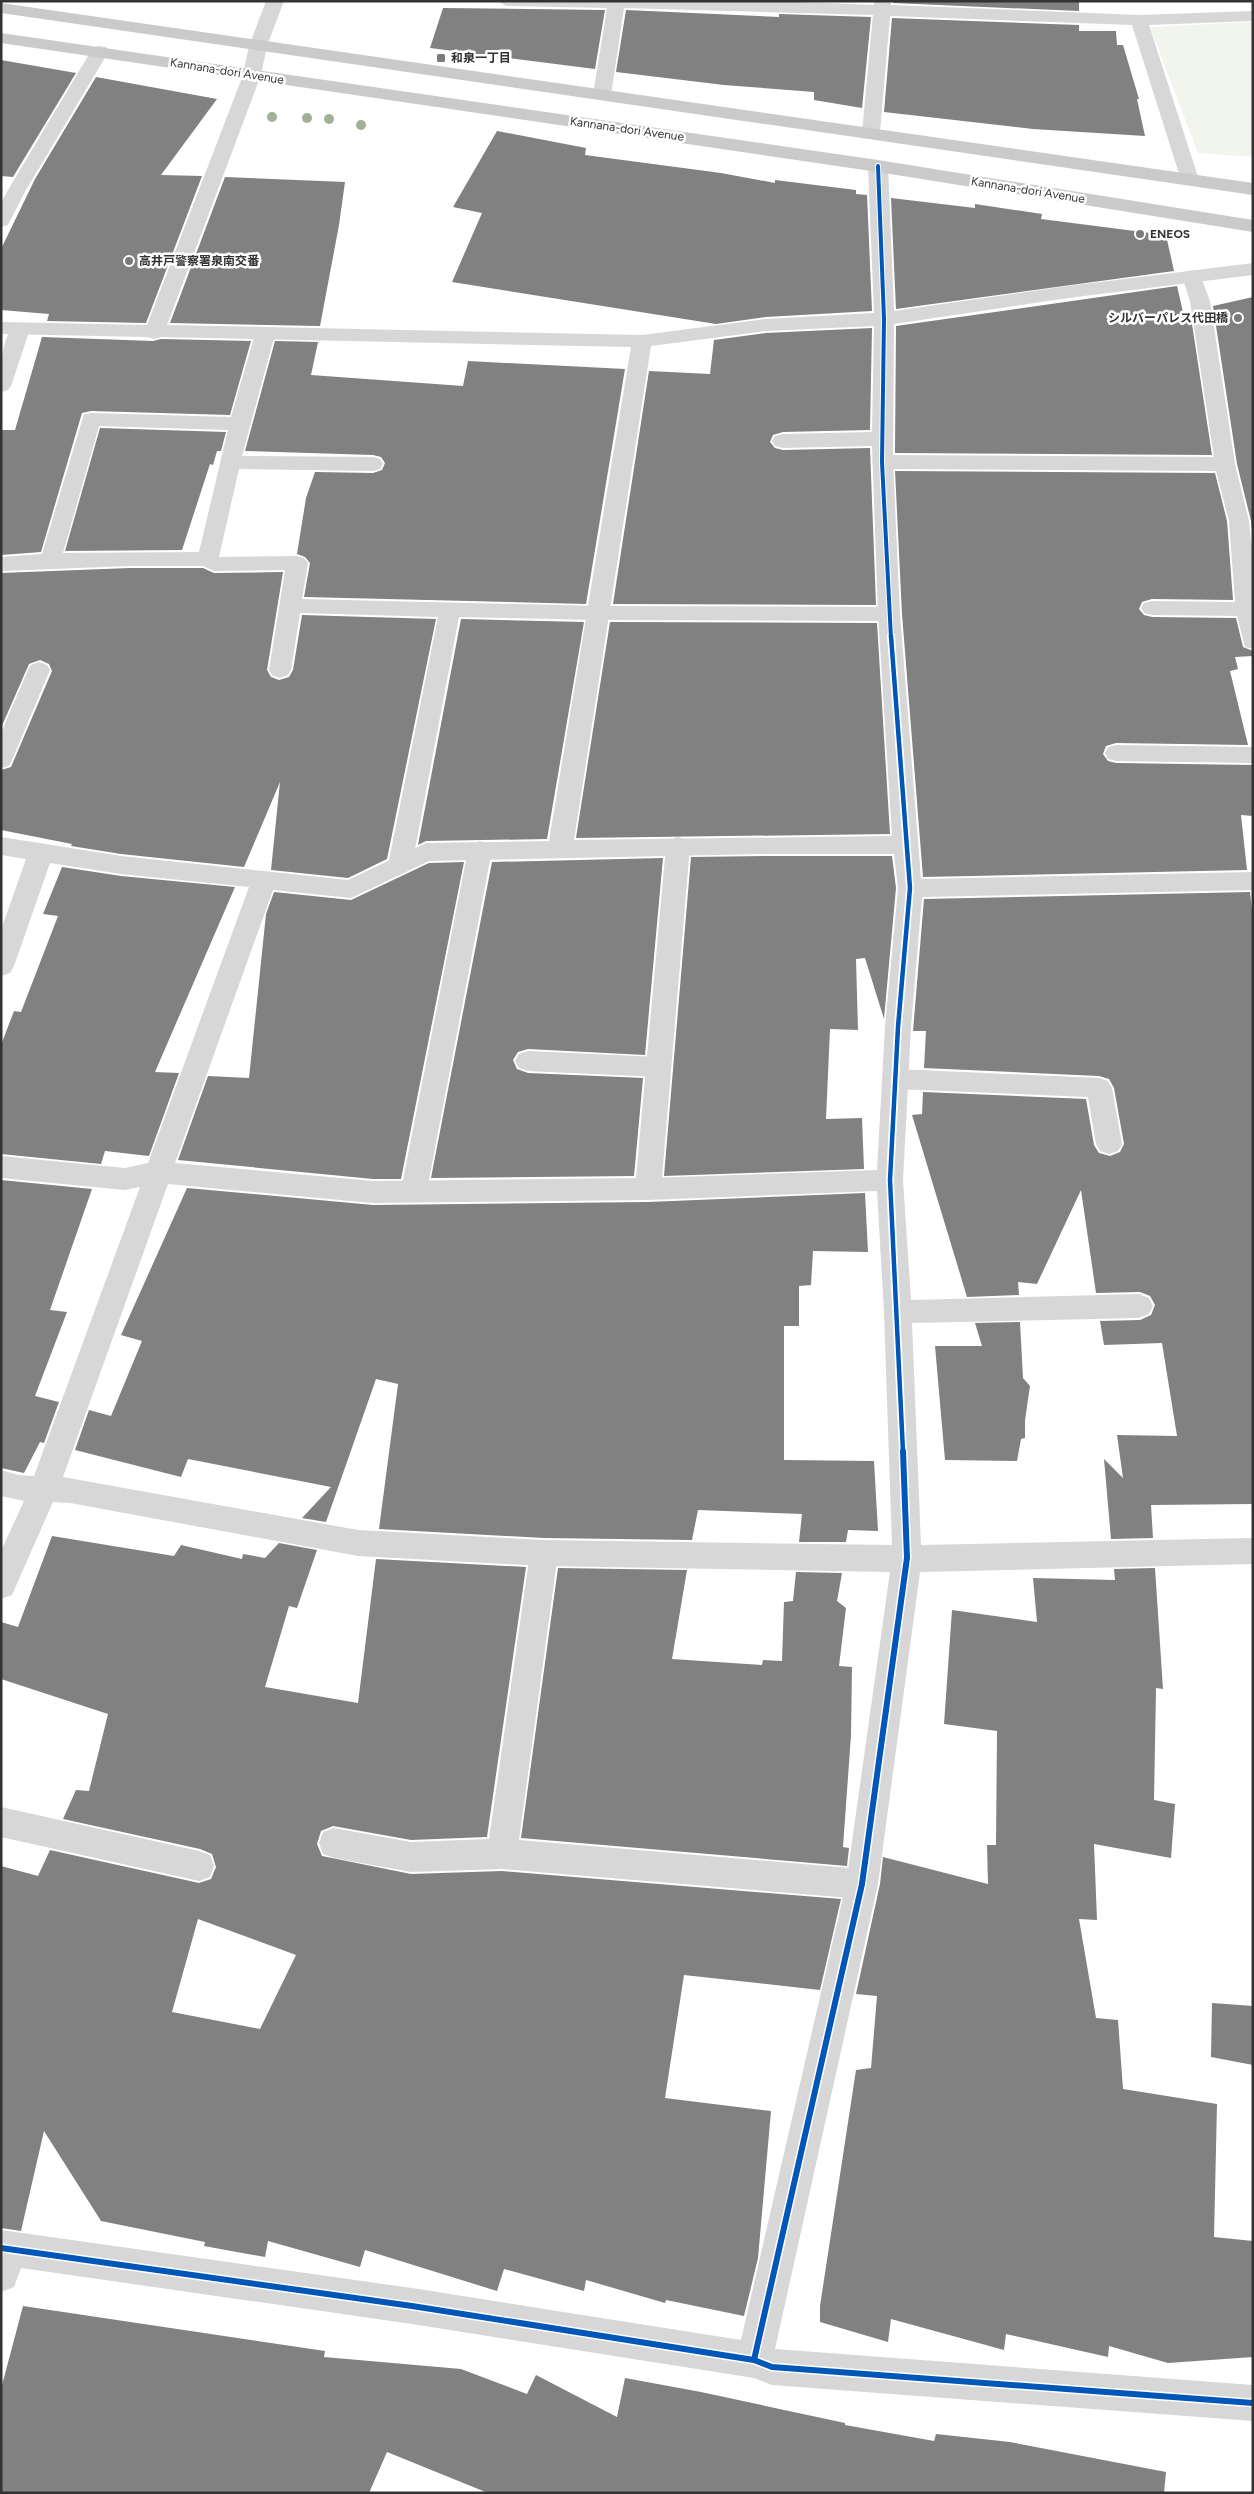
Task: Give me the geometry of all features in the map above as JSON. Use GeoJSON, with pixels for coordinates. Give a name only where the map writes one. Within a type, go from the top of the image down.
{"type":"FeatureCollection","features":[{"type":"Feature","properties":{"kind":"main road","name":"Kannana-dori Avenue"},"geometry":{"type":"LineString","coordinates":[[1,8],[871,132],[1253,189]]}},
{"type":"Feature","properties":{"kind":"main road","name":"Kannana-dori Avenue"},"geometry":{"type":"LineString","coordinates":[[1,38],[878,166],[1253,226]]}},
{"type":"Feature","properties":{"kind":"street"},"geometry":{"type":"LineString","coordinates":[[154,333],[252,75],[258,46],[275,1]]}},
{"type":"Feature","properties":{"kind":"street"},"geometry":{"type":"LineString","coordinates":[[754,2360],[862,1884],[908,1558],[898,1312],[890,1180],[910,888],[905,845],[889,614],[882,450],[884,319],[878,166]]}},
{"type":"Feature","properties":{"kind":"street"},"geometry":{"type":"LineString","coordinates":[[11,328],[154,333],[642,341],[766,325],[884,319],[1253,269]]}},
{"type":"Feature","properties":{"kind":"street"},"geometry":{"type":"LineString","coordinates":[[560,849],[642,341]]}},
{"type":"Feature","properties":{"kind":"street"},"geometry":{"type":"LineString","coordinates":[[783,441],[882,450]]}},
{"type":"Feature","properties":{"kind":"street"},"geometry":{"type":"LineString","coordinates":[[1,846],[121,866],[351,889],[426,852],[678,846],[905,845]]}},
{"type":"Feature","properties":{"kind":"street"},"geometry":{"type":"LineString","coordinates":[[1,966],[41,852]]}},
{"type":"Feature","properties":{"kind":"street"},"geometry":{"type":"LineString","coordinates":[[1,1585],[44,1489],[264,880]]}},
{"type":"Feature","properties":{"kind":"street"},"geometry":{"type":"LineString","coordinates":[[910,888],[1253,881]]}},
{"type":"Feature","properties":{"kind":"street"},"geometry":{"type":"LineString","coordinates":[[528,1061],[658,1067]]}},
{"type":"Feature","properties":{"kind":"street"},"geometry":{"type":"LineString","coordinates":[[1,1167],[125,1179],[159,1172],[373,1192],[414,1190],[648,1189],[890,1180]]}},
{"type":"Feature","properties":{"kind":"street"},"geometry":{"type":"LineString","coordinates":[[898,1312],[1139,1306]]}},
{"type":"Feature","properties":{"kind":"street"},"geometry":{"type":"LineString","coordinates":[[1,1484],[19,1488],[70,1490],[358,1543],[544,1553],[938,1560],[1253,1551]]}},
{"type":"Feature","properties":{"kind":"street"},"geometry":{"type":"LineString","coordinates":[[4,2257],[412,2306],[754,2360],[772,2368],[1253,2403]]}},
{"type":"Feature","properties":{"kind":"lane"},"geometry":{"type":"LineString","coordinates":[[506,1],[616,4],[882,5],[1139,20],[1253,16]]}},
{"type":"Feature","properties":{"kind":"lane"},"geometry":{"type":"LineString","coordinates":[[1175,1],[1184,18]]}},
{"type":"Feature","properties":{"kind":"lane"},"geometry":{"type":"LineString","coordinates":[[602,95],[616,4]]}},
{"type":"Feature","properties":{"kind":"lane"},"geometry":{"type":"LineString","coordinates":[[871,132],[882,5]]}},
{"type":"Feature","properties":{"kind":"lane"},"geometry":{"type":"LineString","coordinates":[[1139,20],[1190,180]]}},
{"type":"Feature","properties":{"kind":"lane"},"geometry":{"type":"LineString","coordinates":[[1,221],[9,189],[100,52]]}},
{"type":"Feature","properties":{"kind":"lane"},"geometry":{"type":"LineString","coordinates":[[1192,276],[1200,301],[1225,464],[1246,521],[1246,609],[1253,642]]}},
{"type":"Feature","properties":{"kind":"lane"},"geometry":{"type":"LineString","coordinates":[[1,386],[11,328]]}},
{"type":"Feature","properties":{"kind":"lane"},"geometry":{"type":"LineString","coordinates":[[208,559],[239,424],[265,334]]}},
{"type":"Feature","properties":{"kind":"lane"},"geometry":{"type":"LineString","coordinates":[[51,559],[92,419],[239,424]]}},
{"type":"Feature","properties":{"kind":"lane"},"geometry":{"type":"LineString","coordinates":[[882,450],[1225,464]]}},
{"type":"Feature","properties":{"kind":"lane"},"geometry":{"type":"LineString","coordinates":[[230,462],[373,464]]}},
{"type":"Feature","properties":{"kind":"lane"},"geometry":{"type":"LineString","coordinates":[[1,564],[51,559],[208,559],[214,564],[297,563],[280,670]]}},
{"type":"Feature","properties":{"kind":"lane"},"geometry":{"type":"LineString","coordinates":[[291,606],[450,608],[599,613],[889,614]]}},
{"type":"Feature","properties":{"kind":"lane"},"geometry":{"type":"LineString","coordinates":[[400,865],[450,608]]}},
{"type":"Feature","properties":{"kind":"lane"},"geometry":{"type":"LineString","coordinates":[[1152,608],[1246,609]]}},
{"type":"Feature","properties":{"kind":"lane"},"geometry":{"type":"LineString","coordinates":[[1,760],[39,670]]}},
{"type":"Feature","properties":{"kind":"lane"},"geometry":{"type":"LineString","coordinates":[[1116,753],[1253,755]]}},
{"type":"Feature","properties":{"kind":"lane"},"geometry":{"type":"LineString","coordinates":[[648,1189],[678,846]]}},
{"type":"Feature","properties":{"kind":"lane"},"geometry":{"type":"LineString","coordinates":[[414,1190],[480,850]]}},
{"type":"Feature","properties":{"kind":"lane"},"geometry":{"type":"LineString","coordinates":[[896,1079],[1099,1088],[1109,1144]]}},
{"type":"Feature","properties":{"kind":"lane"},"geometry":{"type":"LineString","coordinates":[[502,1854],[544,1553]]}},
{"type":"Feature","properties":{"kind":"lane"},"geometry":{"type":"LineString","coordinates":[[1,1822],[199,1866]]}},
{"type":"Feature","properties":{"kind":"lane"},"geometry":{"type":"LineString","coordinates":[[334,1843],[411,1857],[502,1854],[862,1884]]}},
{"type":"Feature","properties":{"kind":"shaded area"},"geometry":{"type":"Polygon","coordinates":[[[1253,22],[1253,157],[1198,153],[1150,27],[1253,22]]]}},
{"type":"Feature","properties":{"kind":"building"},"geometry":{"type":"Polygon","coordinates":[[[893,1],[1079,1],[1079,11],[893,3],[893,1]]]}},
{"type":"Feature","properties":{"kind":"building"},"geometry":{"type":"Polygon","coordinates":[[[443,8],[605,10],[595,69],[430,48],[443,8]]]}},
{"type":"Feature","properties":{"kind":"building"},"geometry":{"type":"Polygon","coordinates":[[[626,10],[779,17],[779,14],[871,17],[862,108],[814,100],[814,92],[724,85],[616,72],[626,10]]]}},
{"type":"Feature","properties":{"kind":"building"},"geometry":{"type":"Polygon","coordinates":[[[892,18],[1079,25],[1079,31],[1116,31],[1117,45],[1123,45],[1139,99],[1137,99],[1145,136],[1033,129],[884,112],[892,18]]]}},
{"type":"Feature","properties":{"kind":"building"},"geometry":{"type":"Polygon","coordinates":[[[1,60],[76,73],[13,177],[1,176],[1,60]]]}},
{"type":"Feature","properties":{"kind":"building"},"geometry":{"type":"Polygon","coordinates":[[[96,77],[217,99],[161,175],[202,176],[146,323],[47,321],[49,314],[1,310],[1,249],[35,179],[96,77]]]}},
{"type":"Feature","properties":{"kind":"building"},"geometry":{"type":"Polygon","coordinates":[[[497,131],[586,148],[585,155],[721,173],[775,183],[775,180],[856,190],[856,194],[867,195],[872,311],[766,317],[716,324],[452,282],[482,213],[453,207],[497,131]]]}},
{"type":"Feature","properties":{"kind":"building"},"geometry":{"type":"Polygon","coordinates":[[[225,177],[345,182],[320,326],[170,323],[225,177]]]}},
{"type":"Feature","properties":{"kind":"building"},"geometry":{"type":"Polygon","coordinates":[[[891,198],[975,208],[975,204],[1042,214],[1041,219],[1166,235],[1174,271],[896,309],[891,198]]]}},
{"type":"Feature","properties":{"kind":"building"},"geometry":{"type":"Polygon","coordinates":[[[1177,286],[1183,312],[1190,311],[1212,455],[895,453],[896,326],[1177,286]]]}},
{"type":"Feature","properties":{"kind":"building"},"geometry":{"type":"Polygon","coordinates":[[[1253,297],[1253,540],[1251,521],[1237,464],[1213,306],[1253,297]]]}},
{"type":"Feature","properties":{"kind":"building"},"geometry":{"type":"Polygon","coordinates":[[[872,328],[870,430],[783,432],[773,435],[770,442],[775,448],[783,450],[870,448],[876,605],[613,604],[649,371],[710,374],[714,340],[766,333],[872,328]]]}},
{"type":"Feature","properties":{"kind":"building"},"geometry":{"type":"Polygon","coordinates":[[[42,337],[153,341],[161,339],[251,341],[230,415],[91,411],[82,413],[41,552],[1,555],[1,430],[15,430],[42,337]]]}},
{"type":"Feature","properties":{"kind":"building"},"geometry":{"type":"Polygon","coordinates":[[[275,341],[318,342],[311,375],[463,386],[468,361],[625,369],[586,604],[304,597],[310,563],[305,557],[297,554],[306,498],[315,472],[373,473],[382,470],[385,463],[381,457],[373,455],[245,451],[275,341]]]}},
{"type":"Feature","properties":{"kind":"building"},"geometry":{"type":"Polygon","coordinates":[[[100,428],[226,432],[221,451],[217,451],[213,465],[210,464],[182,550],[65,551],[100,428]]]}},
{"type":"Feature","properties":{"kind":"building"},"geometry":{"type":"Polygon","coordinates":[[[895,471],[1215,473],[1227,521],[1233,600],[1152,599],[1142,602],[1139,609],[1144,615],[1152,617],[1236,618],[1243,647],[1253,651],[1253,656],[1235,657],[1238,669],[1230,671],[1248,745],[1116,743],[1106,746],[1103,754],[1108,761],[1116,763],[1253,765],[1253,816],[1241,815],[1247,870],[923,877],[902,614],[895,471]]]}},
{"type":"Feature","properties":{"kind":"building"},"geometry":{"type":"Polygon","coordinates":[[[130,568],[203,568],[214,573],[283,572],[267,670],[271,677],[279,680],[289,677],[293,670],[302,615],[436,619],[387,859],[348,878],[271,870],[280,782],[244,867],[121,854],[71,846],[72,844],[1,830],[1,770],[11,767],[52,671],[49,664],[40,660],[29,664],[1,728],[1,573],[130,568]]]}},
{"type":"Feature","properties":{"kind":"building"},"geometry":{"type":"Polygon","coordinates":[[[461,619],[584,622],[547,839],[426,841],[418,845],[461,619]]]}},
{"type":"Feature","properties":{"kind":"building"},"geometry":{"type":"Polygon","coordinates":[[[610,622],[877,623],[890,834],[576,838],[610,622]]]}},
{"type":"Feature","properties":{"kind":"building"},"geometry":{"type":"Polygon","coordinates":[[[892,856],[896,888],[884,1019],[865,958],[856,959],[858,1030],[830,1029],[826,1119],[862,1118],[864,1169],[664,1176],[691,857],[892,856]]]}},
{"type":"Feature","properties":{"kind":"building"},"geometry":{"type":"Polygon","coordinates":[[[663,858],[645,1055],[528,1049],[518,1052],[513,1060],[517,1069],[528,1073],[643,1078],[634,1176],[431,1178],[492,862],[663,858]]]}},
{"type":"Feature","properties":{"kind":"building"},"geometry":{"type":"Polygon","coordinates":[[[464,862],[401,1179],[373,1179],[178,1160],[208,1076],[249,1078],[266,914],[274,892],[351,900],[429,863],[464,862]]]}},
{"type":"Feature","properties":{"kind":"building"},"geometry":{"type":"Polygon","coordinates":[[[62,867],[121,876],[235,887],[155,1072],[179,1073],[149,1156],[105,1151],[101,1164],[1,1154],[1,1045],[14,1011],[21,1012],[58,916],[43,914],[62,867]]]}},
{"type":"Feature","properties":{"kind":"building"},"geometry":{"type":"Polygon","coordinates":[[[1250,892],[1253,920],[1253,1504],[1151,1505],[1153,1538],[1111,1539],[1104,1459],[1123,1478],[1117,1435],[1177,1436],[1162,1343],[1104,1345],[1100,1321],[1140,1320],[1151,1315],[1155,1305],[1150,1296],[1140,1292],[1096,1293],[1081,1190],[1037,1284],[1018,1282],[1019,1295],[967,1297],[912,1115],[922,1114],[923,1092],[1086,1099],[1094,1145],[1099,1153],[1110,1156],[1120,1152],[1124,1144],[1114,1088],[1109,1079],[1099,1076],[924,1068],[926,1031],[913,1031],[924,899],[1250,892]]]}},
{"type":"Feature","properties":{"kind":"building"},"geometry":{"type":"Polygon","coordinates":[[[1,1180],[92,1189],[50,1310],[67,1312],[35,1396],[59,1402],[44,1443],[40,1442],[24,1473],[1,1468],[1,1180]]]}},
{"type":"Feature","properties":{"kind":"building"},"geometry":{"type":"Polygon","coordinates":[[[187,1188],[373,1205],[648,1202],[865,1193],[868,1252],[813,1251],[811,1285],[799,1286],[799,1326],[784,1326],[784,1460],[874,1461],[878,1531],[848,1530],[846,1542],[799,1542],[802,1514],[698,1510],[692,1540],[544,1538],[379,1529],[398,1384],[376,1379],[326,1522],[302,1518],[331,1487],[188,1459],[181,1477],[75,1450],[89,1410],[111,1416],[142,1341],[121,1335],[187,1188]]]}},
{"type":"Feature","properties":{"kind":"building"},"geometry":{"type":"Polygon","coordinates":[[[1020,1322],[1023,1378],[1030,1386],[1025,1420],[1025,1438],[1021,1439],[1017,1461],[945,1460],[935,1346],[982,1346],[975,1323],[1020,1322]]]}},
{"type":"Feature","properties":{"kind":"building"},"geometry":{"type":"Polygon","coordinates":[[[52,1536],[174,1556],[181,1545],[242,1559],[243,1554],[265,1558],[279,1543],[317,1550],[297,1608],[289,1606],[265,1687],[358,1703],[376,1559],[526,1567],[487,1837],[411,1840],[333,1826],[321,1831],[317,1844],[322,1856],[411,1874],[502,1871],[841,1899],[820,1990],[684,1975],[665,2098],[771,2111],[758,2258],[744,2316],[666,2300],[665,2303],[586,2280],[584,2291],[504,2269],[497,2291],[365,2250],[360,2267],[268,2241],[265,2257],[204,2246],[205,2242],[101,2221],[44,2131],[21,2231],[1,2228],[1,1866],[38,1876],[50,1850],[199,1883],[211,1879],[216,1867],[212,1854],[200,1849],[63,1819],[76,1790],[89,1791],[108,1714],[1,1679],[1,1622],[18,1627],[52,1536]],[[198,1919],[172,2012],[260,2029],[296,1955],[198,1919]]]}},
{"type":"Feature","properties":{"kind":"building"},"geometry":{"type":"Polygon","coordinates":[[[558,1568],[687,1570],[672,1659],[762,1665],[763,1660],[782,1661],[784,1602],[793,1601],[796,1572],[842,1573],[837,1601],[846,1608],[839,1666],[852,1667],[851,1735],[843,1847],[849,1848],[847,1866],[521,1838],[558,1568]]]}},
{"type":"Feature","properties":{"kind":"building"},"geometry":{"type":"Polygon","coordinates":[[[1155,1568],[1163,1689],[1156,1688],[1154,1800],[1175,1804],[1171,1858],[1094,1844],[1097,1920],[1079,1919],[1096,2018],[1118,2020],[1123,2089],[1217,2104],[1214,2237],[1253,2241],[1253,2357],[1168,2363],[1109,2346],[1108,2357],[1006,2334],[1004,2350],[891,2319],[888,2342],[820,2322],[820,2306],[856,2070],[871,2068],[877,1996],[856,1994],[880,1884],[883,1857],[988,1884],[987,1845],[996,1845],[997,1731],[944,1724],[952,1610],[1037,1622],[1033,1578],[1115,1580],[1114,1569],[1155,1568]]]}},
{"type":"Feature","properties":{"kind":"building"},"geometry":{"type":"Polygon","coordinates":[[[1212,2003],[1253,2006],[1253,2065],[1211,2057],[1212,2003]]]}},
{"type":"Feature","properties":{"kind":"building"},"geometry":{"type":"Polygon","coordinates":[[[23,2306],[325,2351],[324,2357],[461,2369],[527,2394],[536,2375],[617,2417],[625,2378],[701,2392],[845,2423],[845,2425],[934,2441],[936,2434],[1010,2442],[1166,2472],[1164,2493],[488,2493],[387,2452],[369,2493],[1,2493],[1,2389],[23,2306]]]}},
{"type":"Feature","properties":{"kind":"cycle path"},"geometry":{"type":"LineString","coordinates":[[754,2360],[862,1884],[907,1558],[898,1312],[890,1180],[898,1027],[910,888],[905,845],[889,614],[882,462],[884,319],[878,166]]}},
{"type":"Feature","properties":{"kind":"cycle path"},"geometry":{"type":"LineString","coordinates":[[1,2248],[412,2306],[754,2360],[772,2367],[1253,2403]]}},
{"type":"Feature","properties":{"kind":"place","name":"和泉一丁目"},"geometry":{"type":"Point","coordinates":[441,58]}},
{"type":"Feature","properties":{"kind":"place","name":"ENEOS"},"geometry":{"type":"Point","coordinates":[1140,234]}},
{"type":"Feature","properties":{"kind":"place","name":"高井戸警察署泉南交番"},"geometry":{"type":"Point","coordinates":[129,261]}},
{"type":"Feature","properties":{"kind":"place","name":"シルバーパレス代田橋"},"geometry":{"type":"Point","coordinates":[1238,318]}}]}
